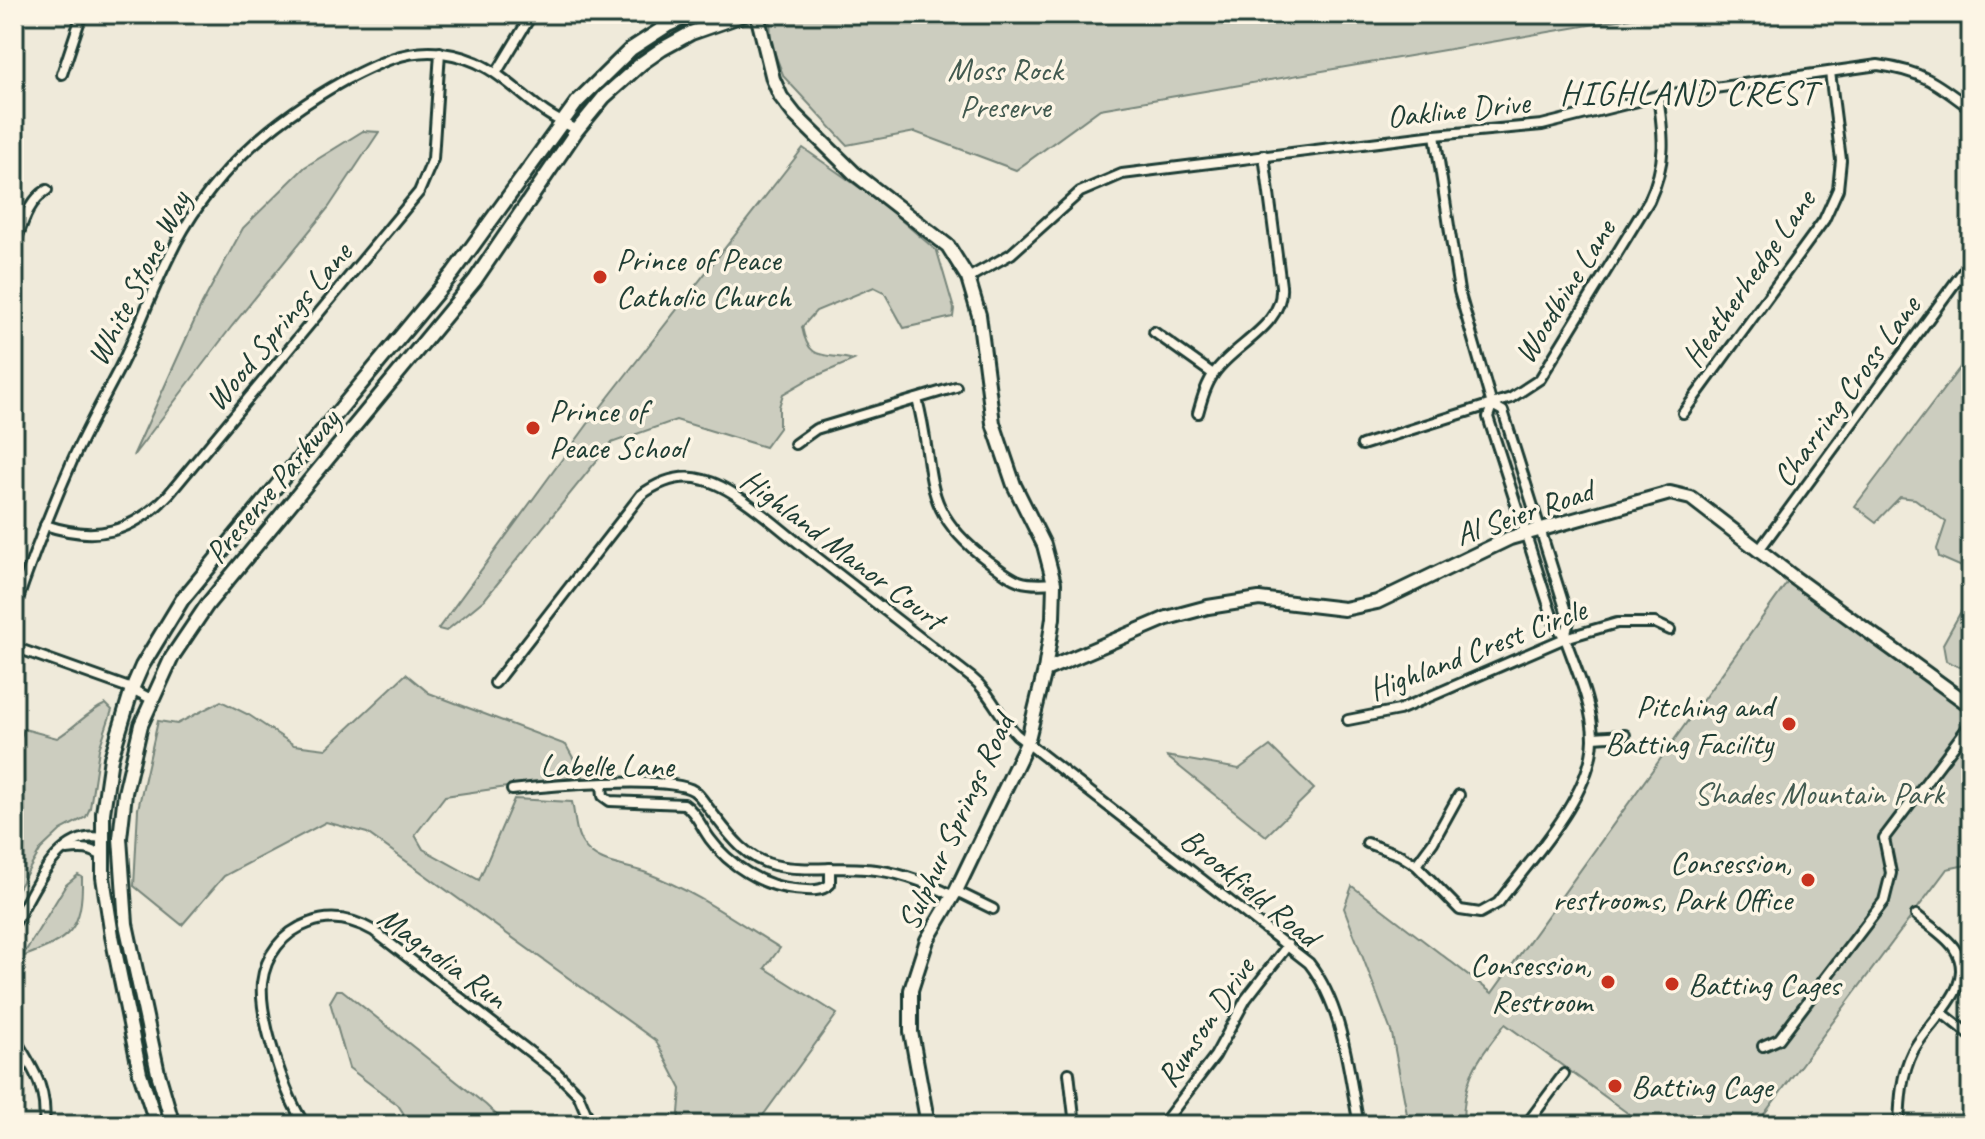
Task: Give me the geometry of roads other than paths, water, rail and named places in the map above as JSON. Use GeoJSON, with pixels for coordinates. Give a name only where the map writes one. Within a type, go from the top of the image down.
{"type":"FeatureCollection","features":[{"type":"Feature","properties":{"kind":"street"},"geometry":{"type":"LineString","coordinates":[[62,74],[82,14]]}},
{"type":"Feature","properties":{"kind":"street"},"geometry":{"type":"LineString","coordinates":[[497,72],[532,14]]}},
{"type":"Feature","properties":{"kind":"street","name":"Preserve Parkway"},"geometry":{"type":"LineString","coordinates":[[157,1125],[140,1073],[112,936],[103,857],[103,813],[111,758],[132,689],[158,637],[182,600],[453,273],[561,121],[602,75],[631,49],[668,25],[693,14]]}},
{"type":"Feature","properties":{"kind":"street","name":"Preserve Parkway"},"geometry":{"type":"LineString","coordinates":[[173,1125],[158,1073],[126,924],[120,838],[132,758],[151,699],[172,657],[207,605],[475,280],[577,130],[604,97],[642,63],[691,33],[745,14]]}},
{"type":"Feature","properties":{"kind":"street","name":"Sulphur Springs Road"},"geometry":{"type":"LineString","coordinates":[[757,14],[773,79],[781,97],[795,115],[854,173],[948,246],[968,278],[979,315],[993,423],[1014,485],[1044,545],[1054,583],[1053,618],[1045,670],[1027,743],[955,893],[927,940],[911,990],[911,1032],[928,1125]]}},
{"type":"Feature","properties":{"kind":"street","name":"White Stone Way"},"geometry":{"type":"LineString","coordinates":[[14,611],[73,458],[147,309],[169,256],[188,221],[220,177],[276,123],[325,91],[380,62],[411,53],[440,52],[479,62],[497,72],[546,113],[577,130]]}},
{"type":"Feature","properties":{"kind":"street","name":"Wood Springs Lane"},"geometry":{"type":"LineString","coordinates":[[45,525],[74,533],[106,533],[146,516],[169,494],[419,192],[433,159],[440,52]]}},
{"type":"Feature","properties":{"kind":"street","name":"Oakline Drive"},"geometry":{"type":"LineString","coordinates":[[968,278],[1011,254],[1080,192],[1122,174],[1561,122],[1658,96],[1878,65],[1904,68],[1935,81],[1971,109]]}},
{"type":"Feature","properties":{"kind":"street","name":"Heatherhedge Lane"},"geometry":{"type":"LineString","coordinates":[[1683,413],[1824,220],[1838,189],[1841,160],[1830,72]]}},
{"type":"Feature","properties":{"kind":"street","name":"Woodbine Lane"},"geometry":{"type":"LineString","coordinates":[[1362,445],[1523,393],[1547,371],[1649,201],[1662,167],[1658,96]]}},
{"type":"Feature","properties":{"kind":"street"},"geometry":{"type":"LineString","coordinates":[[1367,843],[1416,865],[1460,910],[1480,913],[1498,903],[1575,799],[1588,768],[1593,737],[1583,691],[1565,638],[1554,622],[1488,417],[1492,405],[1459,291],[1435,135]]}},
{"type":"Feature","properties":{"kind":"street"},"geometry":{"type":"LineString","coordinates":[[1198,413],[1213,374],[1237,348],[1268,322],[1280,305],[1281,286],[1264,155]]}},
{"type":"Feature","properties":{"kind":"street"},"geometry":{"type":"LineString","coordinates":[[14,247],[31,205],[47,190]]}},
{"type":"Feature","properties":{"kind":"street","name":"Charring Cross Lane"},"geometry":{"type":"LineString","coordinates":[[1759,550],[1971,261]]}},
{"type":"Feature","properties":{"kind":"street"},"geometry":{"type":"LineString","coordinates":[[1154,332],[1213,374]]}},
{"type":"Feature","properties":{"kind":"street"},"geometry":{"type":"LineString","coordinates":[[795,444],[816,429],[956,387]]}},
{"type":"Feature","properties":{"kind":"street"},"geometry":{"type":"LineString","coordinates":[[917,399],[926,437],[933,492],[949,526],[1009,577],[1026,585],[1054,583]]}},
{"type":"Feature","properties":{"kind":"street"},"geometry":{"type":"LineString","coordinates":[[1492,405],[1503,411],[1520,464],[1569,621],[1565,638]]}},
{"type":"Feature","properties":{"kind":"street"},"geometry":{"type":"LineString","coordinates":[[1505,469],[1520,464]]}},
{"type":"Feature","properties":{"kind":"street","name":"Highland Manor Court"},"geometry":{"type":"LineString","coordinates":[[495,683],[641,495],[663,481],[689,477],[717,484],[741,500],[972,678],[982,686],[1008,725],[1027,743]]}},
{"type":"Feature","properties":{"kind":"street","name":"Al Seier Road"},"geometry":{"type":"LineString","coordinates":[[1045,670],[1167,618],[1208,607],[1259,599],[1344,609],[1377,602],[1446,566],[1525,532],[1670,493],[1691,498],[1971,706]]}},
{"type":"Feature","properties":{"kind":"street"},"geometry":{"type":"LineString","coordinates":[[1544,589],[1557,584]]}},
{"type":"Feature","properties":{"kind":"street","name":"Highland Crest Circle"},"geometry":{"type":"LineString","coordinates":[[1348,720],[1399,710],[1565,638],[1627,622],[1655,623],[1670,630]]}},
{"type":"Feature","properties":{"kind":"street"},"geometry":{"type":"LineString","coordinates":[[14,647],[132,689],[151,699]]}},
{"type":"Feature","properties":{"kind":"street"},"geometry":{"type":"LineString","coordinates":[[1763,1046],[1779,1039],[1884,901],[1891,873],[1884,838],[1971,723]]}},
{"type":"Feature","properties":{"kind":"street"},"geometry":{"type":"LineString","coordinates":[[1593,737],[1625,735]]}},
{"type":"Feature","properties":{"kind":"street","name":"Brookfield Road"},"geometry":{"type":"LineString","coordinates":[[1027,743],[1309,963],[1329,994],[1336,1014],[1359,1125]]}},
{"type":"Feature","properties":{"kind":"street","name":"Labelle Lane"},"geometry":{"type":"LineString","coordinates":[[512,790],[653,783],[689,789],[696,793],[735,843],[760,860],[796,868],[889,872],[993,909]]}},
{"type":"Feature","properties":{"kind":"street"},"geometry":{"type":"LineString","coordinates":[[602,785],[603,796],[610,801],[684,804],[726,856],[765,882],[784,888],[820,890],[830,884],[830,868]]}},
{"type":"Feature","properties":{"kind":"street"},"geometry":{"type":"LineString","coordinates":[[1416,865],[1459,795]]}},
{"type":"Feature","properties":{"kind":"street"},"geometry":{"type":"LineString","coordinates":[[14,924],[48,867],[62,850],[85,838],[103,838]]}},
{"type":"Feature","properties":{"kind":"street"},"geometry":{"type":"LineString","coordinates":[[62,850],[83,848],[103,857]]}},
{"type":"Feature","properties":{"kind":"street"},"geometry":{"type":"LineString","coordinates":[[1899,1125],[1901,1092],[1908,1062],[1920,1039],[1959,984],[1961,962],[1950,942],[1916,915]]}},
{"type":"Feature","properties":{"kind":"street","name":"Magnolia Run"},"geometry":{"type":"LineString","coordinates":[[305,1125],[291,1101],[277,1065],[263,1000],[262,980],[273,952],[285,936],[310,922],[337,918],[363,924],[374,931],[557,1073],[578,1094],[591,1125]]}},
{"type":"Feature","properties":{"kind":"street","name":"Rumson Drive"},"geometry":{"type":"LineString","coordinates":[[1162,1125],[1215,1056],[1246,999],[1288,945]]}},
{"type":"Feature","properties":{"kind":"street"},"geometry":{"type":"LineString","coordinates":[[1941,1012],[1971,1036]]}},
{"type":"Feature","properties":{"kind":"street"},"geometry":{"type":"LineString","coordinates":[[14,1037],[45,1095],[44,1125]]}},
{"type":"Feature","properties":{"kind":"street"},"geometry":{"type":"LineString","coordinates":[[1069,1073],[1075,1125]]}},
{"type":"Feature","properties":{"kind":"street"},"geometry":{"type":"LineString","coordinates":[[1526,1125],[1564,1074]]}},
{"type":"Feature","properties":{"kind":"place","name":"Prince of Peace Catholic Church"},"geometry":{"type":"Point","coordinates":[600,277]}},
{"type":"Feature","properties":{"kind":"place","name":"Prince of Peace School"},"geometry":{"type":"Point","coordinates":[533,428]}},
{"type":"Feature","properties":{"kind":"place","name":"Pitching and Batting Facility"},"geometry":{"type":"Point","coordinates":[1789,724]}},
{"type":"Feature","properties":{"kind":"place","name":"Consession, restrooms, Park Office"},"geometry":{"type":"Point","coordinates":[1808,880]}},
{"type":"Feature","properties":{"kind":"place","name":"Consession, Restroom"},"geometry":{"type":"Point","coordinates":[1608,982]}},
{"type":"Feature","properties":{"kind":"place","name":"Batting Cages"},"geometry":{"type":"Point","coordinates":[1672,984]}},
{"type":"Feature","properties":{"kind":"place","name":"Batting Cage"},"geometry":{"type":"Point","coordinates":[1615,1086]}},
{"type":"Feature","properties":{"kind":"district","name":"HIGHLAND CREST"},"geometry":{"type":"Point","coordinates":[1689,92]}},
{"type":"Feature","properties":{"kind":"park label","name":"Moss Rock Preserve"},"geometry":{"type":"Point","coordinates":[1005,88]}},
{"type":"Feature","properties":{"kind":"park label","name":"Shades Mountain Park"},"geometry":{"type":"Point","coordinates":[1819,793]}}]}
